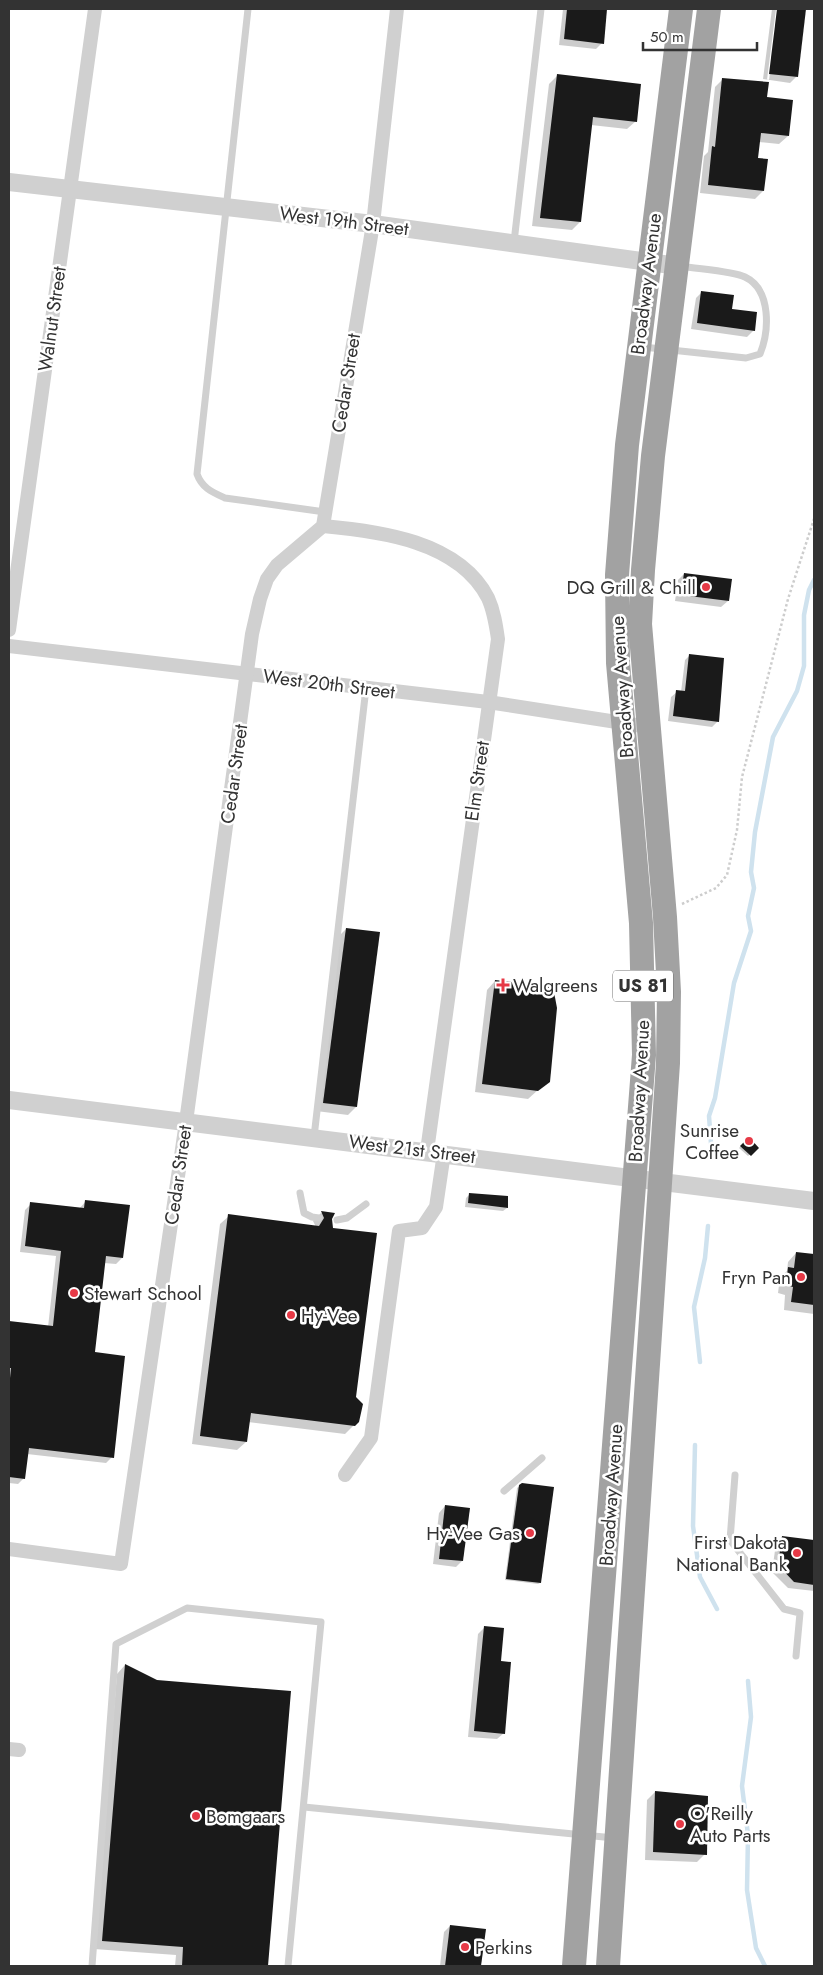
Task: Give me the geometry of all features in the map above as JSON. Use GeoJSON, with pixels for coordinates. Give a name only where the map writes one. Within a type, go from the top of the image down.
{"type":"FeatureCollection","features":[{"type":"Feature","properties":{"kind":"highway","name":"Broadway Avenue"},"geometry":{"type":"LineString","coordinates":[[574,1966],[644,1055],[641,923],[623,723],[617,630],[617,575],[627,445],[648,262],[681,9]]}},
{"type":"Feature","properties":{"kind":"highway","name":"Broadway Avenue"},"geometry":{"type":"LineString","coordinates":[[608,1966],[661,1181],[669,1001],[665,916],[640,624],[642,570],[652,464],[709,9]]}},
{"type":"Feature","properties":{"kind":"street","name":"Walnut Street"},"geometry":{"type":"LineString","coordinates":[[9,630],[95,9]]}},
{"type":"Feature","properties":{"kind":"street","name":"Cedar Street"},"geometry":{"type":"LineString","coordinates":[[9,1549],[121,1564],[186,1122],[252,634],[267,578],[277,565],[324,519],[373,224],[397,9]]}},
{"type":"Feature","properties":{"kind":"street","name":"West 19th Street"},"geometry":{"type":"LineString","coordinates":[[9,182],[373,224],[678,266]]}},
{"type":"Feature","properties":{"kind":"street","name":"Elm Street"},"geometry":{"type":"LineString","coordinates":[[324,519],[358,529],[413,541],[444,556],[464,569],[477,582],[494,612],[498,639],[488,702],[431,1186],[425,1212],[411,1229],[399,1231],[371,1438],[345,1475]]}},
{"type":"Feature","properties":{"kind":"street","name":"West 20th Street"},"geometry":{"type":"LineString","coordinates":[[9,646],[488,702],[649,727]]}},
{"type":"Feature","properties":{"kind":"street","name":"West 21st Street"},"geometry":{"type":"LineString","coordinates":[[9,1100],[814,1201]]}},
{"type":"Feature","properties":{"kind":"lane"},"geometry":{"type":"LineString","coordinates":[[248,9],[197,474],[200,484],[213,493],[225,498],[324,519]]}},
{"type":"Feature","properties":{"kind":"lane"},"geometry":{"type":"LineString","coordinates":[[514,242],[541,9]]}},
{"type":"Feature","properties":{"kind":"lane"},"geometry":{"type":"LineString","coordinates":[[639,347],[746,358],[760,354],[767,315],[756,285],[745,277],[678,266]]}},
{"type":"Feature","properties":{"kind":"lane"},"geometry":{"type":"LineString","coordinates":[[314,1138],[366,688]]}},
{"type":"Feature","properties":{"kind":"lane"},"geometry":{"type":"LineString","coordinates":[[300,1193],[304,1212],[312,1217],[319,1218]]}},
{"type":"Feature","properties":{"kind":"lane"},"geometry":{"type":"LineString","coordinates":[[337,1220],[347,1218],[366,1204]]}},
{"type":"Feature","properties":{"kind":"lane"},"geometry":{"type":"LineString","coordinates":[[504,1491],[542,1458]]}},
{"type":"Feature","properties":{"kind":"lane"},"geometry":{"type":"LineString","coordinates":[[736,1475],[730,1540],[784,1609],[800,1613],[796,1656]]}},
{"type":"Feature","properties":{"kind":"lane"},"geometry":{"type":"LineString","coordinates":[[92,1966],[116,1644],[188,1608],[321,1622],[288,1966]]}},
{"type":"Feature","properties":{"kind":"lane"},"geometry":{"type":"LineString","coordinates":[[304,1807],[616,1838]]}},
{"type":"Feature","properties":{"kind":"path"},"geometry":{"type":"LineString","coordinates":[[665,916],[688,900],[716,888],[727,876],[733,858],[742,777],[788,599],[814,519]]}},
{"type":"Feature","properties":{"kind":"building"},"geometry":{"type":"Polygon","coordinates":[[[567,9],[607,9],[604,44],[564,39],[567,9]]]}},
{"type":"Feature","properties":{"kind":"building"},"geometry":{"type":"Polygon","coordinates":[[[777,9],[806,9],[798,77],[769,74],[777,9]]]}},
{"type":"Feature","properties":{"kind":"building"},"geometry":{"type":"Polygon","coordinates":[[[557,74],[641,84],[637,122],[593,117],[581,222],[540,218],[557,74]]]}},
{"type":"Feature","properties":{"kind":"building"},"geometry":{"type":"Polygon","coordinates":[[[722,78],[769,82],[767,97],[793,100],[789,136],[761,133],[758,158],[768,159],[764,191],[708,185],[712,146],[715,147],[722,78]]]}},
{"type":"Feature","properties":{"kind":"building"},"geometry":{"type":"Polygon","coordinates":[[[701,291],[734,295],[732,309],[757,312],[755,331],[697,323],[701,291]]]}},
{"type":"Feature","properties":{"kind":"building","name":"DQ Grill & Chill"},"geometry":{"type":"Polygon","coordinates":[[[684,573],[732,579],[729,601],[681,595],[684,573]]]}},
{"type":"Feature","properties":{"kind":"building"},"geometry":{"type":"Polygon","coordinates":[[[689,654],[724,658],[719,722],[673,716],[676,690],[685,691],[689,654]]]}},
{"type":"Feature","properties":{"kind":"building"},"geometry":{"type":"Polygon","coordinates":[[[346,928],[380,932],[357,1107],[323,1103],[346,928]]]}},
{"type":"Feature","properties":{"kind":"building","name":"Walgreens"},"geometry":{"type":"Polygon","coordinates":[[[495,980],[553,987],[557,1008],[550,1082],[538,1091],[482,1084],[495,980]]]}},
{"type":"Feature","properties":{"kind":"building","name":"Sunrise Coffee"},"geometry":{"type":"Polygon","coordinates":[[[749,1137],[759,1148],[751,1156],[740,1146],[749,1137]]]}},
{"type":"Feature","properties":{"kind":"building"},"geometry":{"type":"Polygon","coordinates":[[[469,1193],[508,1196],[508,1208],[468,1203],[469,1193]]]}},
{"type":"Feature","properties":{"kind":"building"},"geometry":{"type":"Polygon","coordinates":[[[85,1200],[130,1205],[123,1258],[106,1256],[95,1352],[125,1356],[114,1458],[29,1448],[25,1479],[9,1477],[9,1388],[11,1368],[9,1368],[9,1321],[53,1326],[61,1251],[25,1246],[30,1202],[84,1208],[85,1200]]]}},
{"type":"Feature","properties":{"kind":"building","name":"Hy-Vee"},"geometry":{"type":"Polygon","coordinates":[[[321,1211],[335,1213],[332,1219],[333,1228],[377,1233],[356,1397],[363,1404],[359,1422],[355,1426],[251,1413],[247,1442],[200,1436],[228,1214],[319,1226],[324,1218],[321,1211]]]}},
{"type":"Feature","properties":{"kind":"building","name":"Fryn Pan"},"geometry":{"type":"Polygon","coordinates":[[[796,1252],[814,1254],[814,1305],[791,1302],[793,1287],[786,1285],[788,1267],[794,1268],[796,1252]]]}},
{"type":"Feature","properties":{"kind":"building","name":"Hy-Vee Gas"},"geometry":{"type":"Polygon","coordinates":[[[522,1483],[554,1487],[541,1583],[506,1579],[519,1485],[522,1483]]]}},
{"type":"Feature","properties":{"kind":"building"},"geometry":{"type":"Polygon","coordinates":[[[445,1505],[470,1508],[463,1561],[439,1559],[445,1505]]]}},
{"type":"Feature","properties":{"kind":"building","name":"First Dakota National Bank"},"geometry":{"type":"Polygon","coordinates":[[[782,1536],[814,1540],[814,1585],[794,1582],[778,1565],[782,1536]]]}},
{"type":"Feature","properties":{"kind":"building"},"geometry":{"type":"Polygon","coordinates":[[[484,1626],[504,1628],[501,1661],[511,1662],[505,1734],[474,1731],[484,1626]]]}},
{"type":"Feature","properties":{"kind":"building","name":"Bomgaars"},"geometry":{"type":"Polygon","coordinates":[[[125,1664],[157,1680],[291,1691],[268,1966],[182,1966],[183,1947],[102,1941],[125,1664]]]}},
{"type":"Feature","properties":{"kind":"building","name":"O'Reilly Auto Parts"},"geometry":{"type":"Polygon","coordinates":[[[655,1791],[708,1796],[707,1855],[653,1852],[655,1791]]]}},
{"type":"Feature","properties":{"kind":"building","name":"Perkins"},"geometry":{"type":"Polygon","coordinates":[[[450,1925],[486,1929],[481,1966],[445,1966],[450,1925]]]}},
{"type":"Feature","properties":{"kind":"waterway"},"geometry":{"type":"LineString","coordinates":[[712,1157],[709,1116],[715,1098],[734,983],[751,931],[748,916],[754,888],[751,872],[755,832],[773,737],[797,691],[804,666],[804,615],[809,590],[814,580]]}},
{"type":"Feature","properties":{"kind":"waterway"},"geometry":{"type":"LineString","coordinates":[[700,1362],[694,1307],[705,1258],[708,1226]]}},
{"type":"Feature","properties":{"kind":"waterway"},"geometry":{"type":"LineString","coordinates":[[695,1445],[693,1526],[700,1577],[717,1609]]}},
{"type":"Feature","properties":{"kind":"waterway"},"geometry":{"type":"LineString","coordinates":[[748,1681],[751,1717],[742,1786],[748,1835],[747,1890],[756,1948],[765,1966]]}},
{"type":"Feature","properties":{"kind":"place","name":"DQ Grill & Chill"},"geometry":{"type":"Point","coordinates":[706,587]}},
{"type":"Feature","properties":{"kind":"place","name":"Walgreens"},"geometry":{"type":"Point","coordinates":[503,985]}},
{"type":"Feature","properties":{"kind":"place","name":"Sunrise Coffee"},"geometry":{"type":"Point","coordinates":[749,1141]}},
{"type":"Feature","properties":{"kind":"place","name":"Fryn Pan"},"geometry":{"type":"Point","coordinates":[801,1277]}},
{"type":"Feature","properties":{"kind":"place","name":"Stewart School"},"geometry":{"type":"Point","coordinates":[74,1293]}},
{"type":"Feature","properties":{"kind":"place","name":"Hy-Vee"},"geometry":{"type":"Point","coordinates":[291,1315]}},
{"type":"Feature","properties":{"kind":"place","name":"Hy-Vee Gas"},"geometry":{"type":"Point","coordinates":[530,1533]}},
{"type":"Feature","properties":{"kind":"place","name":"First Dakota National Bank"},"geometry":{"type":"Point","coordinates":[797,1553]}},
{"type":"Feature","properties":{"kind":"place","name":"Bomgaars"},"geometry":{"type":"Point","coordinates":[196,1816]}},
{"type":"Feature","properties":{"kind":"place","name":"O'Reilly Auto Parts"},"geometry":{"type":"Point","coordinates":[680,1824]}},
{"type":"Feature","properties":{"kind":"place","name":"Perkins"},"geometry":{"type":"Point","coordinates":[465,1947]}}]}
